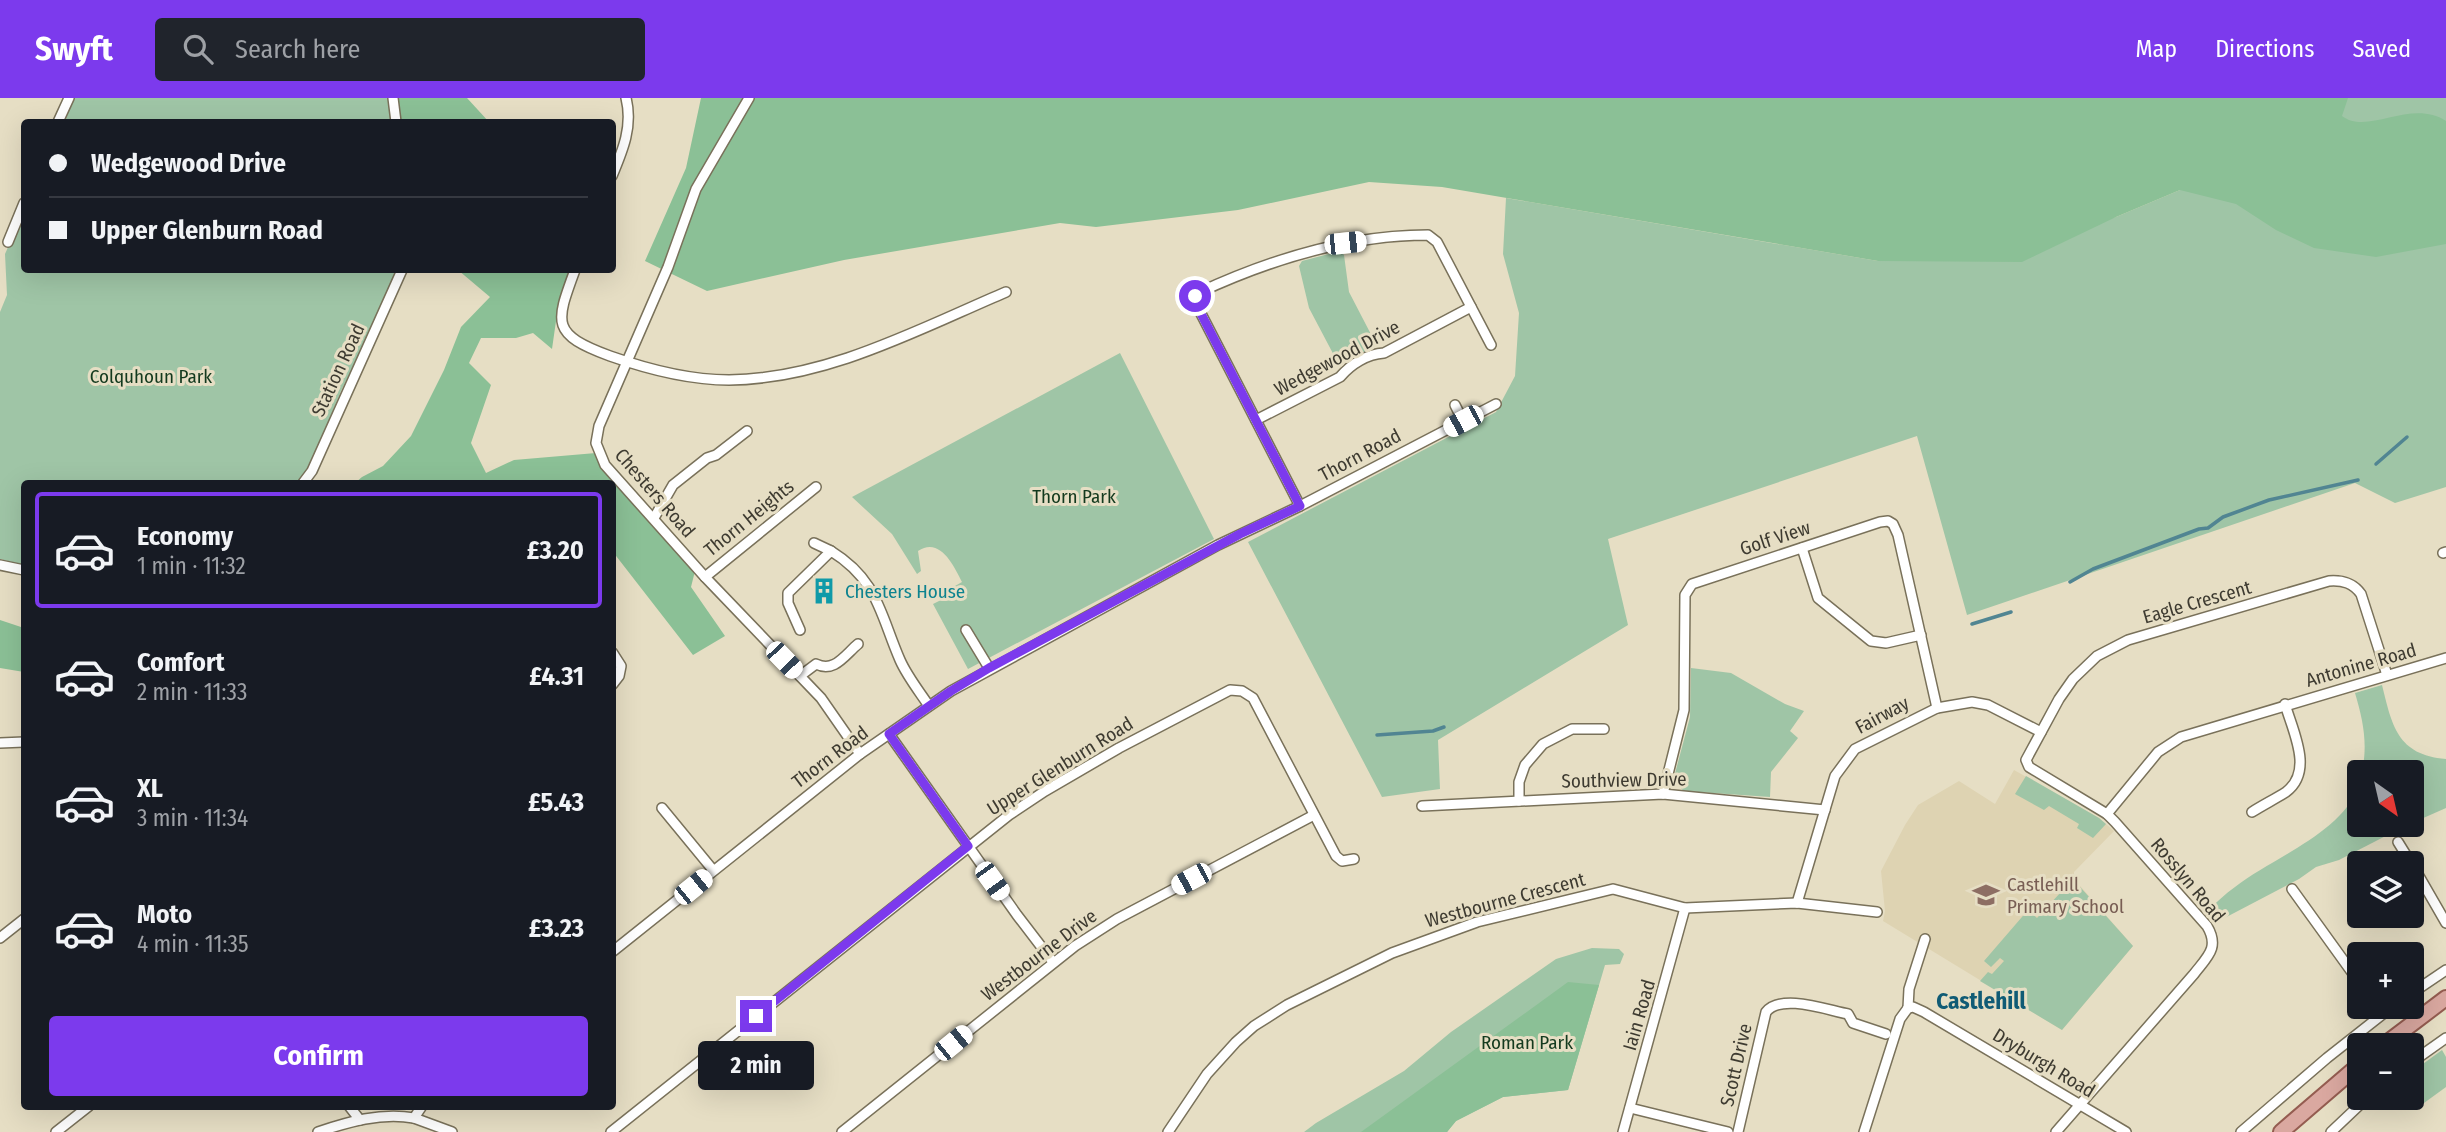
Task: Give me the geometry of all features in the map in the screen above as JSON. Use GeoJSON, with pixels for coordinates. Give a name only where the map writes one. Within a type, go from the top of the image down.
{"type":"FeatureCollection","features":[{"type":"Feature","properties":{"kind":"main road"},"geometry":{"type":"LineString","coordinates":[[2400,1033],[2446,998]]}},
{"type":"Feature","properties":{"kind":"main road"},"geometry":{"type":"LineString","coordinates":[[2281,1132],[2347,1075]]}},
{"type":"Feature","properties":{"kind":"street"},"geometry":{"type":"LineString","coordinates":[[59,119],[69,98]]}},
{"type":"Feature","properties":{"kind":"street"},"geometry":{"type":"LineString","coordinates":[[393,98],[396,119]]}},
{"type":"Feature","properties":{"kind":"street"},"geometry":{"type":"LineString","coordinates":[[616,167],[624,148],[628,127],[629,110],[626,98]]}},
{"type":"Feature","properties":{"kind":"street","name":"Chesters Road"},"geometry":{"type":"LineString","coordinates":[[749,98],[696,189],[668,267],[598,426],[596,443],[605,465],[705,577],[821,698],[860,754]]}},
{"type":"Feature","properties":{"kind":"street"},"geometry":{"type":"LineString","coordinates":[[8,242],[21,210]]}},
{"type":"Feature","properties":{"kind":"street"},"geometry":{"type":"LineString","coordinates":[[1300,506],[1195,302],[1198,293],[1245,271],[1345,243],[1428,235],[1437,242],[1490,345]]}},
{"type":"Feature","properties":{"kind":"street","name":"Station Road"},"geometry":{"type":"LineString","coordinates":[[305,480],[312,471],[401,273]]}},
{"type":"Feature","properties":{"kind":"street"},"geometry":{"type":"LineString","coordinates":[[574,273],[561,305],[559,318],[566,332],[584,346],[625,362],[659,371],[728,380],[788,374],[866,352],[1006,292]]}},
{"type":"Feature","properties":{"kind":"street","name":"Wedgewood Drive"},"geometry":{"type":"LineString","coordinates":[[1256,420],[1340,377],[1348,367],[1374,354],[1384,353],[1471,307]]}},
{"type":"Feature","properties":{"kind":"street","name":"Thorn Road"},"geometry":{"type":"LineString","coordinates":[[616,948],[860,754],[989,668],[1229,540],[1496,404]]}},
{"type":"Feature","properties":{"kind":"street"},"geometry":{"type":"LineString","coordinates":[[1455,405],[1463,421]]}},
{"type":"Feature","properties":{"kind":"street"},"geometry":{"type":"LineString","coordinates":[[654,518],[673,485],[747,431]]}},
{"type":"Feature","properties":{"kind":"street"},"geometry":{"type":"LineString","coordinates":[[716,455],[724,465]]}},
{"type":"Feature","properties":{"kind":"street","name":"Thorn Heights"},"geometry":{"type":"LineString","coordinates":[[705,577],[816,487]]}},
{"type":"Feature","properties":{"kind":"street","name":"Golf View"},"geometry":{"type":"LineString","coordinates":[[1663,794],[1684,710],[1685,595],[1692,584],[1880,522],[1888,521],[1893,524],[1908,573],[1937,708]]}},
{"type":"Feature","properties":{"kind":"street"},"geometry":{"type":"LineString","coordinates":[[814,543],[844,559],[867,584],[883,611],[903,667],[929,706]]}},
{"type":"Feature","properties":{"kind":"street"},"geometry":{"type":"LineString","coordinates":[[1802,548],[1818,598],[1871,641],[1886,643],[1921,635]]}},
{"type":"Feature","properties":{"kind":"street"},"geometry":{"type":"LineString","coordinates":[[800,630],[788,603],[789,593],[831,551]]}},
{"type":"Feature","properties":{"kind":"street"},"geometry":{"type":"LineString","coordinates":[[0,565],[21,569]]}},
{"type":"Feature","properties":{"kind":"street","name":"Eagle Crescent"},"geometry":{"type":"LineString","coordinates":[[2034,772],[2026,760],[2040,732],[2073,679],[2112,646],[2329,581],[2348,583],[2361,594],[2387,675]]}},
{"type":"Feature","properties":{"kind":"street"},"geometry":{"type":"LineString","coordinates":[[966,630],[989,668]]}},
{"type":"Feature","properties":{"kind":"street"},"geometry":{"type":"LineString","coordinates":[[800,676],[814,660],[825,668],[835,666],[858,644]]}},
{"type":"Feature","properties":{"kind":"street"},"geometry":{"type":"LineString","coordinates":[[616,658],[621,666],[616,679]]}},
{"type":"Feature","properties":{"kind":"street","name":"Antonine Road"},"geometry":{"type":"LineString","coordinates":[[2107,814],[2158,752],[2190,733],[2446,658]]}},
{"type":"Feature","properties":{"kind":"street","name":"Upper Glenburn Road"},"geometry":{"type":"LineString","coordinates":[[611,1132],[968,846],[1045,791],[1119,748],[1230,690],[1242,691],[1253,698],[1339,859],[1346,862],[1354,859]]}},
{"type":"Feature","properties":{"kind":"street","name":"Fairway"},"geometry":{"type":"LineString","coordinates":[[1797,903],[1835,776],[1855,749],[1937,708],[1972,702],[1988,705],[2040,732]]}},
{"type":"Feature","properties":{"kind":"street","name":"Antonine Road"},"geometry":{"type":"LineString","coordinates":[[2252,811],[2286,791],[2300,776],[2301,757],[2285,705]]}},
{"type":"Feature","properties":{"kind":"street"},"geometry":{"type":"LineString","coordinates":[[1519,801],[1519,782],[1525,765],[1543,744],[1572,729],[1604,729]]}},
{"type":"Feature","properties":{"kind":"street"},"geometry":{"type":"LineString","coordinates":[[889,734],[1053,962]]}},
{"type":"Feature","properties":{"kind":"street"},"geometry":{"type":"LineString","coordinates":[[0,743],[21,742]]}},
{"type":"Feature","properties":{"kind":"street","name":"Rosslyn Road"},"geometry":{"type":"LineString","coordinates":[[2034,772],[2107,814],[2207,926],[2213,937],[2212,952],[2200,967],[2056,1132]]}},
{"type":"Feature","properties":{"kind":"street","name":"Southview Drive"},"geometry":{"type":"LineString","coordinates":[[1422,806],[1663,794],[1825,810]]}},
{"type":"Feature","properties":{"kind":"street"},"geometry":{"type":"LineString","coordinates":[[662,808],[713,870]]}},
{"type":"Feature","properties":{"kind":"street","name":"Westbourne Drive"},"geometry":{"type":"LineString","coordinates":[[842,1132],[855,1128],[1053,962],[1116,919],[1314,815]]}},
{"type":"Feature","properties":{"kind":"street"},"geometry":{"type":"LineString","coordinates":[[2398,842],[2404,851]]}},
{"type":"Feature","properties":{"kind":"street"},"geometry":{"type":"LineString","coordinates":[[2424,885],[2446,923]]}},
{"type":"Feature","properties":{"kind":"street","name":"Westbourne Crescent"},"geometry":{"type":"LineString","coordinates":[[1168,1132],[1207,1074],[1254,1026],[1287,1005],[1392,953],[1477,922],[1613,889],[1685,908],[1797,903],[1877,912]]}},
{"type":"Feature","properties":{"kind":"street"},"geometry":{"type":"LineString","coordinates":[[2292,889],[2347,965]]}},
{"type":"Feature","properties":{"kind":"street","name":"Iain Road"},"geometry":{"type":"LineString","coordinates":[[1623,1132],[1685,908]]}},
{"type":"Feature","properties":{"kind":"street"},"geometry":{"type":"LineString","coordinates":[[0,938],[21,921]]}},
{"type":"Feature","properties":{"kind":"street"},"geometry":{"type":"LineString","coordinates":[[1864,1132],[1900,1019],[1908,1008],[1909,989],[1925,939]]}},
{"type":"Feature","properties":{"kind":"street"},"geometry":{"type":"LineString","coordinates":[[2424,985],[2446,970]]}},
{"type":"Feature","properties":{"kind":"street","name":"Scott Drive"},"geometry":{"type":"LineString","coordinates":[[1738,1132],[1766,1012],[1771,1006],[1786,1002],[1848,1014],[1853,1023],[1886,1034]]}},
{"type":"Feature","properties":{"kind":"street","name":"Dryburgh Road"},"geometry":{"type":"LineString","coordinates":[[1908,1008],[1913,1007],[1924,1012],[2126,1132]]}},
{"type":"Feature","properties":{"kind":"street"},"geometry":{"type":"LineString","coordinates":[[2241,1132],[2369,1019]]}},
{"type":"Feature","properties":{"kind":"street"},"geometry":{"type":"LineString","coordinates":[[2424,1054],[2446,1038]]}},
{"type":"Feature","properties":{"kind":"street"},"geometry":{"type":"LineString","coordinates":[[1630,1108],[1728,1132]]}},
{"type":"Feature","properties":{"kind":"street"},"geometry":{"type":"LineString","coordinates":[[56,1132],[84,1110]]}},
{"type":"Feature","properties":{"kind":"street"},"geometry":{"type":"LineString","coordinates":[[352,1110],[360,1120]]}},
{"type":"Feature","properties":{"kind":"street"},"geometry":{"type":"LineString","coordinates":[[414,1118],[419,1110]]}},
{"type":"Feature","properties":{"kind":"street"},"geometry":{"type":"LineString","coordinates":[[2330,1132],[2354,1110]]}},
{"type":"Feature","properties":{"kind":"street"},"geometry":{"type":"LineString","coordinates":[[318,1132],[360,1120],[395,1116],[414,1118],[452,1132]]}},
{"type":"Feature","properties":{"kind":"shaded area","name":"Castlehill Primary School"},"geometry":{"type":"Polygon","coordinates":[[[2014,770],[2099,818],[2114,831],[2074,872],[2074,879],[2133,946],[2062,1030],[1883,921],[1885,911],[1881,871],[1918,805],[1959,781],[1995,804],[2014,770]]]}},
{"type":"Feature","properties":{"kind":"green space"},"geometry":{"type":"Polygon","coordinates":[[[74,98],[387,98],[390,119],[65,119],[74,98]]]}},
{"type":"Feature","properties":{"kind":"green space"},"geometry":{"type":"Polygon","coordinates":[[[387,98],[467,98],[486,119],[390,119],[387,98]]]}},
{"type":"Feature","properties":{"kind":"green space"},"geometry":{"type":"Polygon","coordinates":[[[701,98],[2348,98],[2342,116],[2352,121],[2364,122],[2419,113],[2446,121],[2446,244],[2376,257],[2314,248],[2276,230],[2236,204],[2180,190],[2022,262],[1878,261],[1442,187],[1369,182],[1238,210],[1096,227],[1060,223],[844,260],[707,291],[645,261],[686,168],[701,98]]]}},
{"type":"Feature","properties":{"kind":"green space"},"geometry":{"type":"Polygon","coordinates":[[[2317,98],[2446,98],[2446,487],[2395,503],[2355,483],[1967,615],[1917,436],[1608,539],[1628,625],[1438,740],[1440,789],[1382,797],[1248,542],[1496,412],[1515,376],[1519,313],[1503,254],[1506,198],[1878,261],[2116,217],[2180,190],[2317,98]]]}},
{"type":"Feature","properties":{"kind":"green space","name":"Colquhoun Park"},"geometry":{"type":"Polygon","coordinates":[[[21,218],[21,273],[395,273],[311,463],[301,480],[21,480],[21,564],[0,559],[0,312],[7,295],[5,254],[21,218]]]}},
{"type":"Feature","properties":{"kind":"green space"},"geometry":{"type":"Polygon","coordinates":[[[1340,251],[1344,255],[1349,292],[1376,344],[1341,364],[1338,363],[1309,308],[1299,266],[1302,261],[1340,251]]]}},
{"type":"Feature","properties":{"kind":"green space"},"geometry":{"type":"Polygon","coordinates":[[[462,273],[572,273],[557,314],[552,349],[533,333],[516,338],[481,338],[469,363],[491,385],[471,443],[486,473],[514,460],[596,453],[611,480],[358,480],[383,466],[411,436],[444,370],[461,327],[490,297],[462,273]]]}},
{"type":"Feature","properties":{"kind":"green space","name":"Thorn Park"},"geometry":{"type":"Polygon","coordinates":[[[1120,353],[1214,539],[968,669],[933,604],[951,595],[948,590],[962,582],[950,561],[939,550],[926,547],[918,551],[921,571],[917,574],[892,534],[852,497],[1120,353]]]}},
{"type":"Feature","properties":{"kind":"green space"},"geometry":{"type":"Polygon","coordinates":[[[616,484],[644,508],[696,567],[691,587],[725,636],[693,655],[616,556],[616,484]]]}},
{"type":"Feature","properties":{"kind":"green space"},"geometry":{"type":"Polygon","coordinates":[[[0,620],[21,627],[21,672],[0,668],[0,620]]]}},
{"type":"Feature","properties":{"kind":"green space"},"geometry":{"type":"Polygon","coordinates":[[[1691,668],[1731,673],[1785,704],[1804,711],[1790,731],[1798,738],[1771,772],[1770,797],[1684,791],[1673,781],[1690,717],[1691,668]]]}},
{"type":"Feature","properties":{"kind":"green space"},"geometry":{"type":"Polygon","coordinates":[[[2382,685],[2389,713],[2399,736],[2417,751],[2446,759],[2446,808],[2424,818],[2424,760],[2364,760],[2364,732],[2355,693],[2382,685]]]}},
{"type":"Feature","properties":{"kind":"green space"},"geometry":{"type":"Polygon","coordinates":[[[2026,776],[2106,824],[2093,838],[2077,828],[2079,824],[2049,806],[2044,810],[2015,794],[2026,776]]]}},
{"type":"Feature","properties":{"kind":"green space"},"geometry":{"type":"Polygon","coordinates":[[[2347,806],[2347,837],[2384,837],[2356,851],[2347,851],[2347,856],[2316,867],[2299,879],[2215,923],[2206,912],[2250,876],[2322,831],[2347,806]]]}},
{"type":"Feature","properties":{"kind":"green space"},"geometry":{"type":"Polygon","coordinates":[[[2073,879],[2133,946],[2062,1030],[1980,981],[1988,972],[1992,974],[2004,961],[2000,958],[1991,967],[1984,961],[2028,910],[2037,918],[2073,879]]]}},
{"type":"Feature","properties":{"kind":"green space","name":"Roman Park"},"geometry":{"type":"Polygon","coordinates":[[[1592,948],[1619,949],[1624,954],[1620,964],[1605,965],[1568,1090],[1503,1097],[1456,1121],[1447,1132],[1304,1132],[1404,1071],[1451,1032],[1556,959],[1592,948]]]}},
{"type":"Feature","properties":{"kind":"green space"},"geometry":{"type":"Polygon","coordinates":[[[1568,982],[1599,985],[1568,1090],[1503,1097],[1456,1121],[1447,1132],[1361,1132],[1568,982]]]}},
{"type":"Feature","properties":{"kind":"green space"},"geometry":{"type":"Polygon","coordinates":[[[2442,1050],[2446,1057],[2446,1087],[2424,1103],[2424,1063],[2442,1050]]]}},
{"type":"Feature","properties":{"kind":"waterway"},"geometry":{"type":"LineString","coordinates":[[2376,464],[2407,437]]}},
{"type":"Feature","properties":{"kind":"waterway"},"geometry":{"type":"LineString","coordinates":[[2070,582],[2093,569],[2208,528],[2223,517],[2269,500],[2358,480]]}},
{"type":"Feature","properties":{"kind":"waterway"},"geometry":{"type":"LineString","coordinates":[[1972,624],[2011,612]]}},
{"type":"Feature","properties":{"kind":"waterway"},"geometry":{"type":"LineString","coordinates":[[1377,735],[1433,731],[1444,727]]}},
{"type":"Feature","properties":{"kind":"place","name":"Chesters House"},"geometry":{"type":"Point","coordinates":[824,591]}},
{"type":"Feature","properties":{"kind":"place","name":"Castlehill Primary School"},"geometry":{"type":"Point","coordinates":[1986,895]}},
{"type":"Feature","properties":{"kind":"district","name":"Castlehill"},"geometry":{"type":"Point","coordinates":[1981,1001]}},
{"type":"Feature","properties":{"kind":"route"},"geometry":{"type":"LineString","coordinates":[[756,1016],[968,846],[889,734],[989,668],[1240,534],[1300,506],[1195,302],[1195,296]]}}]}
